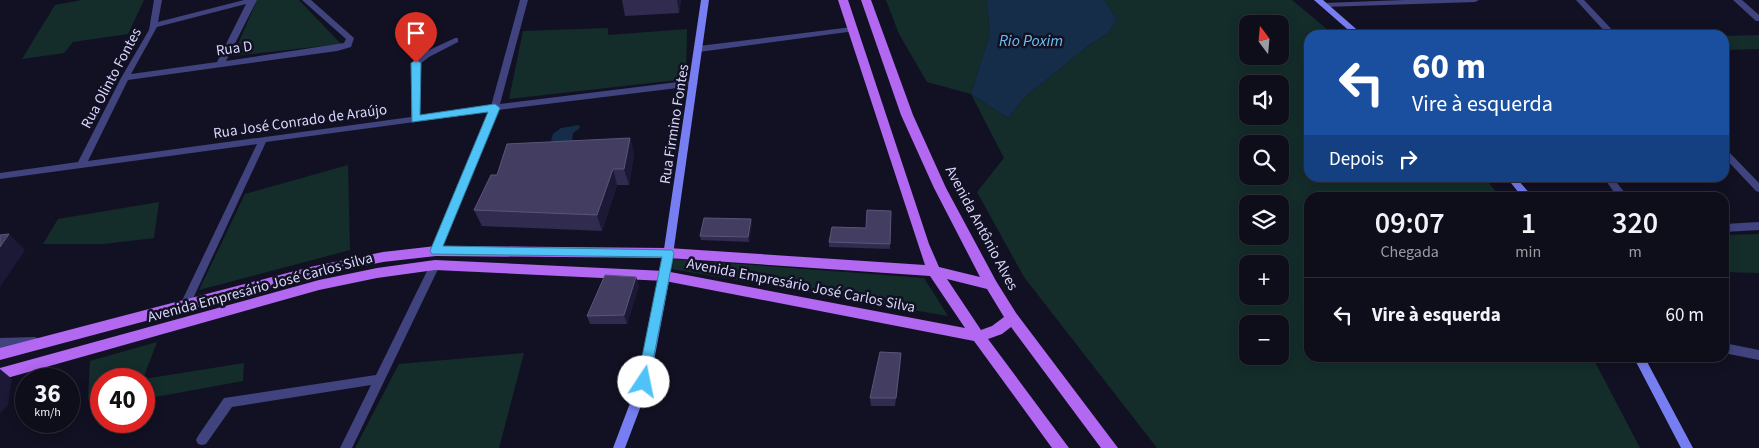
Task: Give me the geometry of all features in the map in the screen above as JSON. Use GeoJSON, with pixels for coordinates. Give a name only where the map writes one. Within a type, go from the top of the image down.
{"type":"FeatureCollection","features":[{"type":"Feature","properties":{"kind":"main road"},"geometry":{"type":"LineString","coordinates":[[843,0],[923,244],[934,271],[978,336],[1061,448]]}},
{"type":"Feature","properties":{"kind":"main road","name":"Avenida Antônio Alves"},"geometry":{"type":"LineString","coordinates":[[866,0],[907,115],[940,188],[991,285],[1011,317],[1110,448]]}},
{"type":"Feature","properties":{"kind":"main road","name":"Avenida Empresário José Carlos Silva"},"geometry":{"type":"LineString","coordinates":[[0,354],[184,307],[310,272],[383,257],[436,251],[668,253],[934,271],[991,285]]}},
{"type":"Feature","properties":{"kind":"main road","name":"Avenida Empresário José Carlos Silva"},"geometry":{"type":"LineString","coordinates":[[0,374],[319,285],[367,274],[435,265],[665,276],[978,336]]}},
{"type":"Feature","properties":{"kind":"main road"},"geometry":{"type":"LineString","coordinates":[[978,336],[1000,329],[1008,323],[1011,317]]}},
{"type":"Feature","properties":{"kind":"street","name":"Rua Olinto Fontes"},"geometry":{"type":"LineString","coordinates":[[81,166],[153,26],[158,0]]}},
{"type":"Feature","properties":{"kind":"street"},"geometry":{"type":"LineString","coordinates":[[153,26],[252,0]]}},
{"type":"Feature","properties":{"kind":"street"},"geometry":{"type":"LineString","coordinates":[[221,63],[252,0]]}},
{"type":"Feature","properties":{"kind":"street","name":"Rua D"},"geometry":{"type":"LineString","coordinates":[[125,78],[348,45],[350,38],[306,0]]}},
{"type":"Feature","properties":{"kind":"street","name":"Rua Firmino Fontes"},"geometry":{"type":"LineString","coordinates":[[619,448],[644,382],[665,276],[699,48],[704,0]]}},
{"type":"Feature","properties":{"kind":"street"},"geometry":{"type":"LineString","coordinates":[[1321,3],[1475,0]]}},
{"type":"Feature","properties":{"kind":"street"},"geometry":{"type":"LineString","coordinates":[[1580,0],[1608,30]]}},
{"type":"Feature","properties":{"kind":"street"},"geometry":{"type":"LineString","coordinates":[[1737,0],[1759,19]]}},
{"type":"Feature","properties":{"kind":"street"},"geometry":{"type":"LineString","coordinates":[[436,251],[495,108],[522,1]]}},
{"type":"Feature","properties":{"kind":"street"},"geometry":{"type":"LineString","coordinates":[[1321,3],[1353,30]]}},
{"type":"Feature","properties":{"kind":"street"},"geometry":{"type":"LineString","coordinates":[[699,48],[852,29]]}},
{"type":"Feature","properties":{"kind":"street"},"geometry":{"type":"LineString","coordinates":[[415,119],[416,63],[426,55],[455,40]]}},
{"type":"Feature","properties":{"kind":"street","name":"Rua José Conrado de Araújo"},"geometry":{"type":"LineString","coordinates":[[0,176],[694,82]]}},
{"type":"Feature","properties":{"kind":"street"},"geometry":{"type":"LineString","coordinates":[[184,307],[263,140]]}},
{"type":"Feature","properties":{"kind":"street"},"geometry":{"type":"LineString","coordinates":[[1729,157],[1759,189]]}},
{"type":"Feature","properties":{"kind":"street"},"geometry":{"type":"LineString","coordinates":[[1515,182],[1524,192]]}},
{"type":"Feature","properties":{"kind":"street"},"geometry":{"type":"LineString","coordinates":[[1611,182],[1619,192]]}},
{"type":"Feature","properties":{"kind":"street"},"geometry":{"type":"LineString","coordinates":[[1729,228],[1759,226]]}},
{"type":"Feature","properties":{"kind":"street"},"geometry":{"type":"LineString","coordinates":[[346,448],[435,265]]}},
{"type":"Feature","properties":{"kind":"street"},"geometry":{"type":"LineString","coordinates":[[0,343],[51,341]]}},
{"type":"Feature","properties":{"kind":"street"},"geometry":{"type":"LineString","coordinates":[[1729,349],[1759,355]]}},
{"type":"Feature","properties":{"kind":"street"},"geometry":{"type":"LineString","coordinates":[[1641,362],[1687,448]]}},
{"type":"Feature","properties":{"kind":"street"},"geometry":{"type":"LineString","coordinates":[[202,440],[228,402],[380,379]]}},
{"type":"Feature","properties":{"kind":"green space"},"geometry":{"type":"Polygon","coordinates":[[[82,0],[144,0],[128,34],[73,42],[64,53],[22,59],[55,5],[82,0]]]}},
{"type":"Feature","properties":{"kind":"green space"},"geometry":{"type":"Polygon","coordinates":[[[257,0],[299,0],[341,44],[233,56],[257,0]]]}},
{"type":"Feature","properties":{"kind":"green space"},"geometry":{"type":"Polygon","coordinates":[[[886,0],[987,0],[990,33],[971,94],[927,82],[899,34],[886,0]]]}},
{"type":"Feature","properties":{"kind":"green space"},"geometry":{"type":"Polygon","coordinates":[[[1104,0],[1292,0],[1328,30],[1304,30],[1304,182],[1488,182],[1496,192],[1304,192],[1304,362],[1595,362],[1640,448],[1157,448],[1024,277],[977,192],[1004,158],[971,94],[1008,118],[1025,97],[1088,46],[1108,33],[1117,19],[1104,0]]]}},
{"type":"Feature","properties":{"kind":"green space"},"geometry":{"type":"Polygon","coordinates":[[[608,28],[608,35],[687,29],[686,79],[509,99],[523,31],[608,28]]]}},
{"type":"Feature","properties":{"kind":"green space"},"geometry":{"type":"Polygon","coordinates":[[[1759,35],[1759,49],[1729,50],[1729,36],[1759,35]]]}},
{"type":"Feature","properties":{"kind":"green space"},"geometry":{"type":"Polygon","coordinates":[[[348,165],[350,250],[199,290],[245,194],[348,165]]]}},
{"type":"Feature","properties":{"kind":"green space"},"geometry":{"type":"Polygon","coordinates":[[[159,202],[154,238],[104,244],[43,244],[58,219],[159,202]]]}},
{"type":"Feature","properties":{"kind":"green space"},"geometry":{"type":"Polygon","coordinates":[[[1759,234],[1759,273],[1729,272],[1729,235],[1759,234]]]}},
{"type":"Feature","properties":{"kind":"green space"},"geometry":{"type":"Polygon","coordinates":[[[674,259],[924,278],[948,316],[672,269],[674,259]]]}},
{"type":"Feature","properties":{"kind":"green space"},"geometry":{"type":"Polygon","coordinates":[[[157,342],[147,368],[90,368],[90,403],[88,399],[90,361],[157,342]]]}},
{"type":"Feature","properties":{"kind":"green space"},"geometry":{"type":"Polygon","coordinates":[[[524,353],[499,448],[355,448],[399,364],[524,353]]]}},
{"type":"Feature","properties":{"kind":"green space"},"geometry":{"type":"Polygon","coordinates":[[[244,363],[243,381],[155,397],[155,377],[244,363]]]}},
{"type":"Feature","properties":{"kind":"water","name":"Rio Poxim"},"geometry":{"type":"Polygon","coordinates":[[[987,0],[1104,0],[1117,19],[1108,33],[1088,46],[1025,97],[1008,118],[971,94],[990,33],[987,0]]]}},
{"type":"Feature","properties":{"kind":"water"},"geometry":{"type":"Polygon","coordinates":[[[579,125],[580,128],[573,133],[572,141],[562,144],[551,140],[553,134],[561,128],[579,125]]]}},
{"type":"Feature","properties":{"kind":"building"},"geometry":{"type":"Polygon","coordinates":[[[630,138],[624,169],[613,169],[597,215],[474,210],[491,175],[497,175],[507,144],[630,138]]]}},
{"type":"Feature","properties":{"kind":"building"},"geometry":{"type":"Polygon","coordinates":[[[867,210],[891,211],[890,244],[829,242],[832,227],[866,228],[867,210]]]}},
{"type":"Feature","properties":{"kind":"building"},"geometry":{"type":"Polygon","coordinates":[[[704,218],[751,219],[748,237],[700,236],[704,218]]]}},
{"type":"Feature","properties":{"kind":"building"},"geometry":{"type":"Polygon","coordinates":[[[9,234],[0,247],[0,235],[9,234]]]}},
{"type":"Feature","properties":{"kind":"building"},"geometry":{"type":"Polygon","coordinates":[[[605,275],[636,277],[624,315],[587,316],[605,275]]]}},
{"type":"Feature","properties":{"kind":"building"},"geometry":{"type":"Polygon","coordinates":[[[880,352],[901,353],[896,398],[870,398],[880,352]]]}},
{"type":"Feature","properties":{"kind":"route"},"geometry":{"type":"LineString","coordinates":[[416,63],[415,119],[495,108],[436,251],[668,253],[644,382]]}}]}
